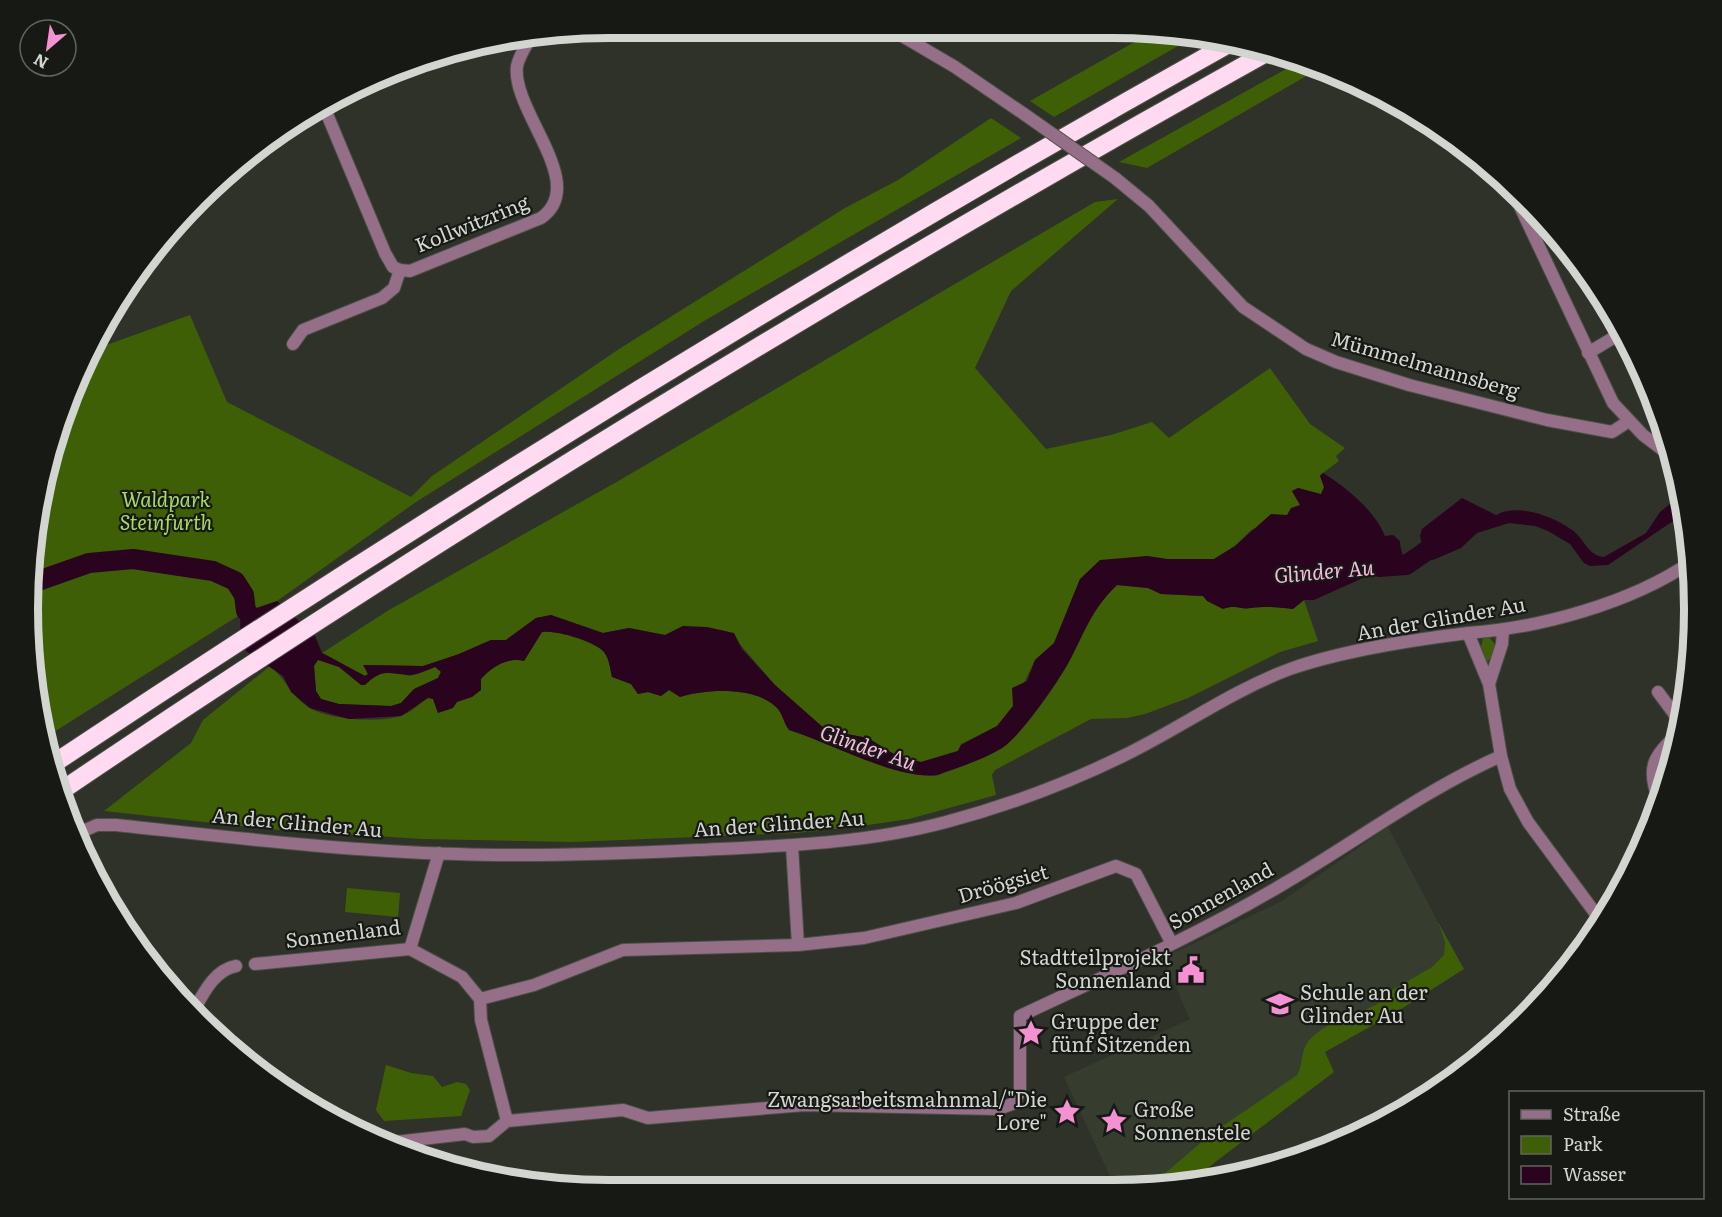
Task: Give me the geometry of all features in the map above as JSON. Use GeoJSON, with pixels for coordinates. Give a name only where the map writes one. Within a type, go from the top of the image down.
{"type":"FeatureCollection","features":[{"type":"Feature","properties":{"kind":"highway"},"geometry":{"type":"LineString","coordinates":[[58,760],[315,591],[680,363],[913,224],[1221,47]]}},
{"type":"Feature","properties":{"kind":"highway"},"geometry":{"type":"LineString","coordinates":[[67,787],[335,609],[694,385],[1014,196],[1260,57]]}},
{"type":"Feature","properties":{"kind":"street","name":"Mümmelmannsberg"},"geometry":{"type":"LineString","coordinates":[[905,38],[955,67],[1115,178],[1149,206],[1243,307],[1306,349],[1372,374],[1547,420],[1612,432],[1629,421]]}},
{"type":"Feature","properties":{"kind":"street","name":"Kollwitzring"},"geometry":{"type":"LineString","coordinates":[[326,112],[385,253],[393,267],[410,271],[541,218],[552,211],[558,189],[555,173],[517,83],[517,65],[528,43]]}},
{"type":"Feature","properties":{"kind":"street"},"geometry":{"type":"LineString","coordinates":[[1521,209],[1613,402],[1629,421],[1661,448]]}},
{"type":"Feature","properties":{"kind":"street","name":"Kollwitzring"},"geometry":{"type":"LineString","coordinates":[[293,344],[303,330],[382,298],[394,288],[400,270]]}},
{"type":"Feature","properties":{"kind":"street"},"geometry":{"type":"LineString","coordinates":[[1588,353],[1615,337]]}},
{"type":"Feature","properties":{"kind":"street","name":"An der Glinder Au"},"geometry":{"type":"LineString","coordinates":[[83,831],[98,825],[116,825],[242,839],[439,853],[596,855],[792,846],[875,836],[943,823],[1024,799],[1122,757],[1232,696],[1291,669],[1404,640],[1503,631],[1583,610],[1627,595],[1656,584],[1683,567]]}},
{"type":"Feature","properties":{"kind":"street"},"geometry":{"type":"LineString","coordinates":[[1490,684],[1502,644],[1503,631]]}},
{"type":"Feature","properties":{"kind":"street"},"geometry":{"type":"LineString","coordinates":[[1468,633],[1490,684],[1501,756],[1510,789],[1528,822],[1595,914]]}},
{"type":"Feature","properties":{"kind":"street"},"geometry":{"type":"LineString","coordinates":[[1658,692],[1675,715]]}},
{"type":"Feature","properties":{"kind":"street"},"geometry":{"type":"LineString","coordinates":[[1655,788],[1652,776],[1655,760],[1659,752],[1668,743]]}},
{"type":"Feature","properties":{"kind":"street","name":"Sonnenland"},"geometry":{"type":"LineString","coordinates":[[404,1141],[465,1134],[473,1137],[489,1136],[507,1121],[623,1110],[648,1118],[805,1105],[998,1109],[1012,1104],[1020,1092],[1020,1016],[1172,944],[1283,885],[1466,771],[1501,756]]}},
{"type":"Feature","properties":{"kind":"street"},"geometry":{"type":"LineString","coordinates":[[792,846],[798,945]]}},
{"type":"Feature","properties":{"kind":"street","name":"Sonnenland"},"geometry":{"type":"LineString","coordinates":[[255,964],[410,949],[439,853]]}},
{"type":"Feature","properties":{"kind":"street","name":"Dröögsiet"},"geometry":{"type":"LineString","coordinates":[[480,999],[534,985],[623,950],[798,945],[864,938],[933,924],[1016,903],[1116,866],[1136,874],[1172,944]]}},
{"type":"Feature","properties":{"kind":"street"},"geometry":{"type":"LineString","coordinates":[[410,949],[462,977],[480,999],[481,1020],[507,1121]]}},
{"type":"Feature","properties":{"kind":"street"},"geometry":{"type":"LineString","coordinates":[[198,1004],[216,975],[226,968],[236,966]]}},
{"type":"Feature","properties":{"kind":"shaded area","name":"Schule an der Glinder Au"},"geometry":{"type":"Polygon","coordinates":[[[1388,827],[1438,922],[1445,942],[1444,955],[1432,967],[1387,993],[1389,998],[1359,1013],[1355,1011],[1313,1037],[1305,1048],[1297,1075],[1211,1134],[1161,1177],[1112,1180],[1064,1077],[1190,1019],[1163,958],[1282,901],[1388,827]]]}},
{"type":"Feature","properties":{"kind":"green space"},"geometry":{"type":"Polygon","coordinates":[[[1140,39],[1185,42],[1054,117],[1030,101],[1140,39]]]}},
{"type":"Feature","properties":{"kind":"green space"},"geometry":{"type":"Polygon","coordinates":[[[1291,66],[1311,73],[1147,168],[1119,162],[1291,66]]]}},
{"type":"Feature","properties":{"kind":"green space","name":"Waldpark Steinfurth"},"geometry":{"type":"Polygon","coordinates":[[[991,118],[1021,138],[704,321],[416,502],[277,601],[246,611],[51,734],[42,683],[39,646],[38,608],[42,534],[48,497],[68,425],[101,347],[190,315],[227,402],[411,497],[432,476],[619,349],[845,208],[898,180],[991,118]]]}},
{"type":"Feature","properties":{"kind":"green space"},"geometry":{"type":"Polygon","coordinates":[[[1118,199],[1011,291],[975,368],[1046,449],[1111,435],[1152,422],[1169,438],[1270,368],[1310,424],[1345,448],[1336,456],[1339,461],[1320,475],[1324,487],[1321,495],[1298,488],[1292,491],[1300,505],[1287,515],[1251,530],[1235,546],[1214,559],[1167,559],[1147,556],[1080,579],[1054,643],[1035,660],[1013,706],[997,726],[961,744],[958,751],[921,762],[897,756],[868,738],[826,730],[775,685],[738,642],[683,626],[665,635],[629,628],[603,633],[551,615],[536,618],[506,640],[491,640],[423,666],[364,665],[368,674],[365,676],[323,653],[326,661],[339,667],[362,685],[377,674],[396,672],[410,676],[435,667],[441,671],[438,678],[414,689],[401,703],[391,706],[339,704],[321,699],[316,691],[314,665],[322,653],[389,610],[620,480],[1095,202],[1118,199]]]}},
{"type":"Feature","properties":{"kind":"green space"},"geometry":{"type":"Polygon","coordinates":[[[1117,585],[1148,588],[1161,594],[1203,596],[1223,608],[1293,609],[1304,600],[1318,641],[1280,652],[1188,698],[1145,714],[1127,718],[1091,719],[995,770],[992,775],[996,795],[909,819],[854,827],[796,833],[572,842],[422,839],[267,829],[104,811],[191,743],[203,720],[270,666],[302,703],[328,715],[367,720],[391,718],[408,713],[428,697],[433,699],[438,713],[457,702],[492,666],[515,659],[524,661],[542,632],[564,634],[597,646],[606,655],[612,677],[631,684],[638,694],[648,692],[661,696],[669,690],[680,697],[703,692],[731,691],[758,696],[778,709],[789,730],[884,767],[922,775],[938,775],[979,760],[1010,742],[1059,679],[1096,611],[1117,585]]]}},
{"type":"Feature","properties":{"kind":"green space"},"geometry":{"type":"Polygon","coordinates":[[[1488,636],[1495,644],[1492,657],[1488,661],[1484,660],[1481,648],[1483,637],[1488,636]]]}},
{"type":"Feature","properties":{"kind":"green space"},"geometry":{"type":"Polygon","coordinates":[[[347,888],[400,893],[398,917],[345,912],[347,888]]]}},
{"type":"Feature","properties":{"kind":"green space"},"geometry":{"type":"Polygon","coordinates":[[[1438,922],[1464,969],[1398,1011],[1325,1052],[1334,1072],[1201,1173],[1160,1177],[1211,1134],[1297,1075],[1305,1047],[1314,1035],[1356,1010],[1359,1013],[1389,998],[1387,993],[1432,967],[1444,955],[1445,942],[1438,922]]]}},
{"type":"Feature","properties":{"kind":"green space"},"geometry":{"type":"Polygon","coordinates":[[[386,1065],[411,1073],[433,1076],[442,1087],[457,1082],[466,1084],[470,1090],[461,1116],[384,1121],[376,1110],[386,1065]]]}},
{"type":"Feature","properties":{"kind":"water"},"geometry":{"type":"Polygon","coordinates":[[[1323,473],[1350,492],[1367,509],[1385,536],[1393,535],[1400,541],[1406,570],[1365,577],[1314,600],[1304,600],[1293,609],[1232,607],[1223,609],[1207,601],[1203,596],[1161,594],[1148,588],[1117,585],[1095,611],[1071,658],[1040,706],[1010,742],[979,760],[938,775],[922,775],[884,767],[789,730],[778,709],[758,696],[731,691],[703,692],[680,697],[669,690],[661,696],[648,692],[638,694],[631,684],[612,677],[608,659],[597,646],[564,634],[548,632],[542,632],[524,661],[512,660],[495,667],[481,679],[481,690],[472,697],[457,702],[453,708],[438,713],[433,699],[428,698],[401,716],[349,719],[310,708],[291,692],[283,676],[246,651],[240,626],[241,614],[277,601],[315,636],[322,653],[365,676],[368,674],[363,665],[423,666],[491,640],[506,640],[536,618],[551,615],[603,633],[629,628],[665,635],[683,626],[707,627],[734,633],[742,649],[775,685],[826,730],[868,738],[897,756],[921,762],[958,751],[961,745],[997,726],[1013,706],[1012,688],[1027,681],[1035,660],[1054,643],[1080,579],[1100,560],[1147,556],[1167,559],[1214,559],[1235,546],[1271,514],[1287,515],[1291,508],[1300,505],[1292,491],[1298,488],[1321,494],[1324,487],[1320,476],[1323,473]],[[318,660],[314,666],[316,691],[321,699],[339,704],[391,706],[401,703],[414,689],[438,678],[441,672],[435,667],[411,675],[385,673],[361,685],[339,667],[318,660]]]}},
{"type":"Feature","properties":{"kind":"water"},"geometry":{"type":"Polygon","coordinates":[[[1462,498],[1496,515],[1514,510],[1535,513],[1555,520],[1576,533],[1590,550],[1604,557],[1646,533],[1660,512],[1675,500],[1677,518],[1608,565],[1590,566],[1584,563],[1570,544],[1535,526],[1509,523],[1477,533],[1461,548],[1433,560],[1425,557],[1420,536],[1422,529],[1462,498]]]}},
{"type":"Feature","properties":{"kind":"waterway","name":"Glinder Au"},"geometry":{"type":"LineString","coordinates":[[1379,567],[1406,565],[1444,539]]}},
{"type":"Feature","properties":{"kind":"waterway","name":"Glinder Au"},"geometry":{"type":"LineString","coordinates":[[39,581],[89,563],[133,559],[213,571],[235,581],[244,595],[246,611],[263,629]]}},
{"type":"Feature","properties":{"kind":"railway"},"geometry":{"type":"LineString","coordinates":[[1065,1110],[1068,1114]]}},
{"type":"Feature","properties":{"kind":"place","name":"Stadtteilprojekt Sonnenland"},"geometry":{"type":"Point","coordinates":[1191,970]}},
{"type":"Feature","properties":{"kind":"place","name":"Schule an der Glinder Au"},"geometry":{"type":"Point","coordinates":[1280,1004]}},
{"type":"Feature","properties":{"kind":"place","name":"Gruppe der fünf Sitzenden"},"geometry":{"type":"Point","coordinates":[1031,1033]}},
{"type":"Feature","properties":{"kind":"place","name":"Zwangsarbeitsmahnmal/\"Die Lore\""},"geometry":{"type":"Point","coordinates":[1067,1112]}},
{"type":"Feature","properties":{"kind":"place","name":"Große Sonnenstele"},"geometry":{"type":"Point","coordinates":[1114,1121]}}]}
